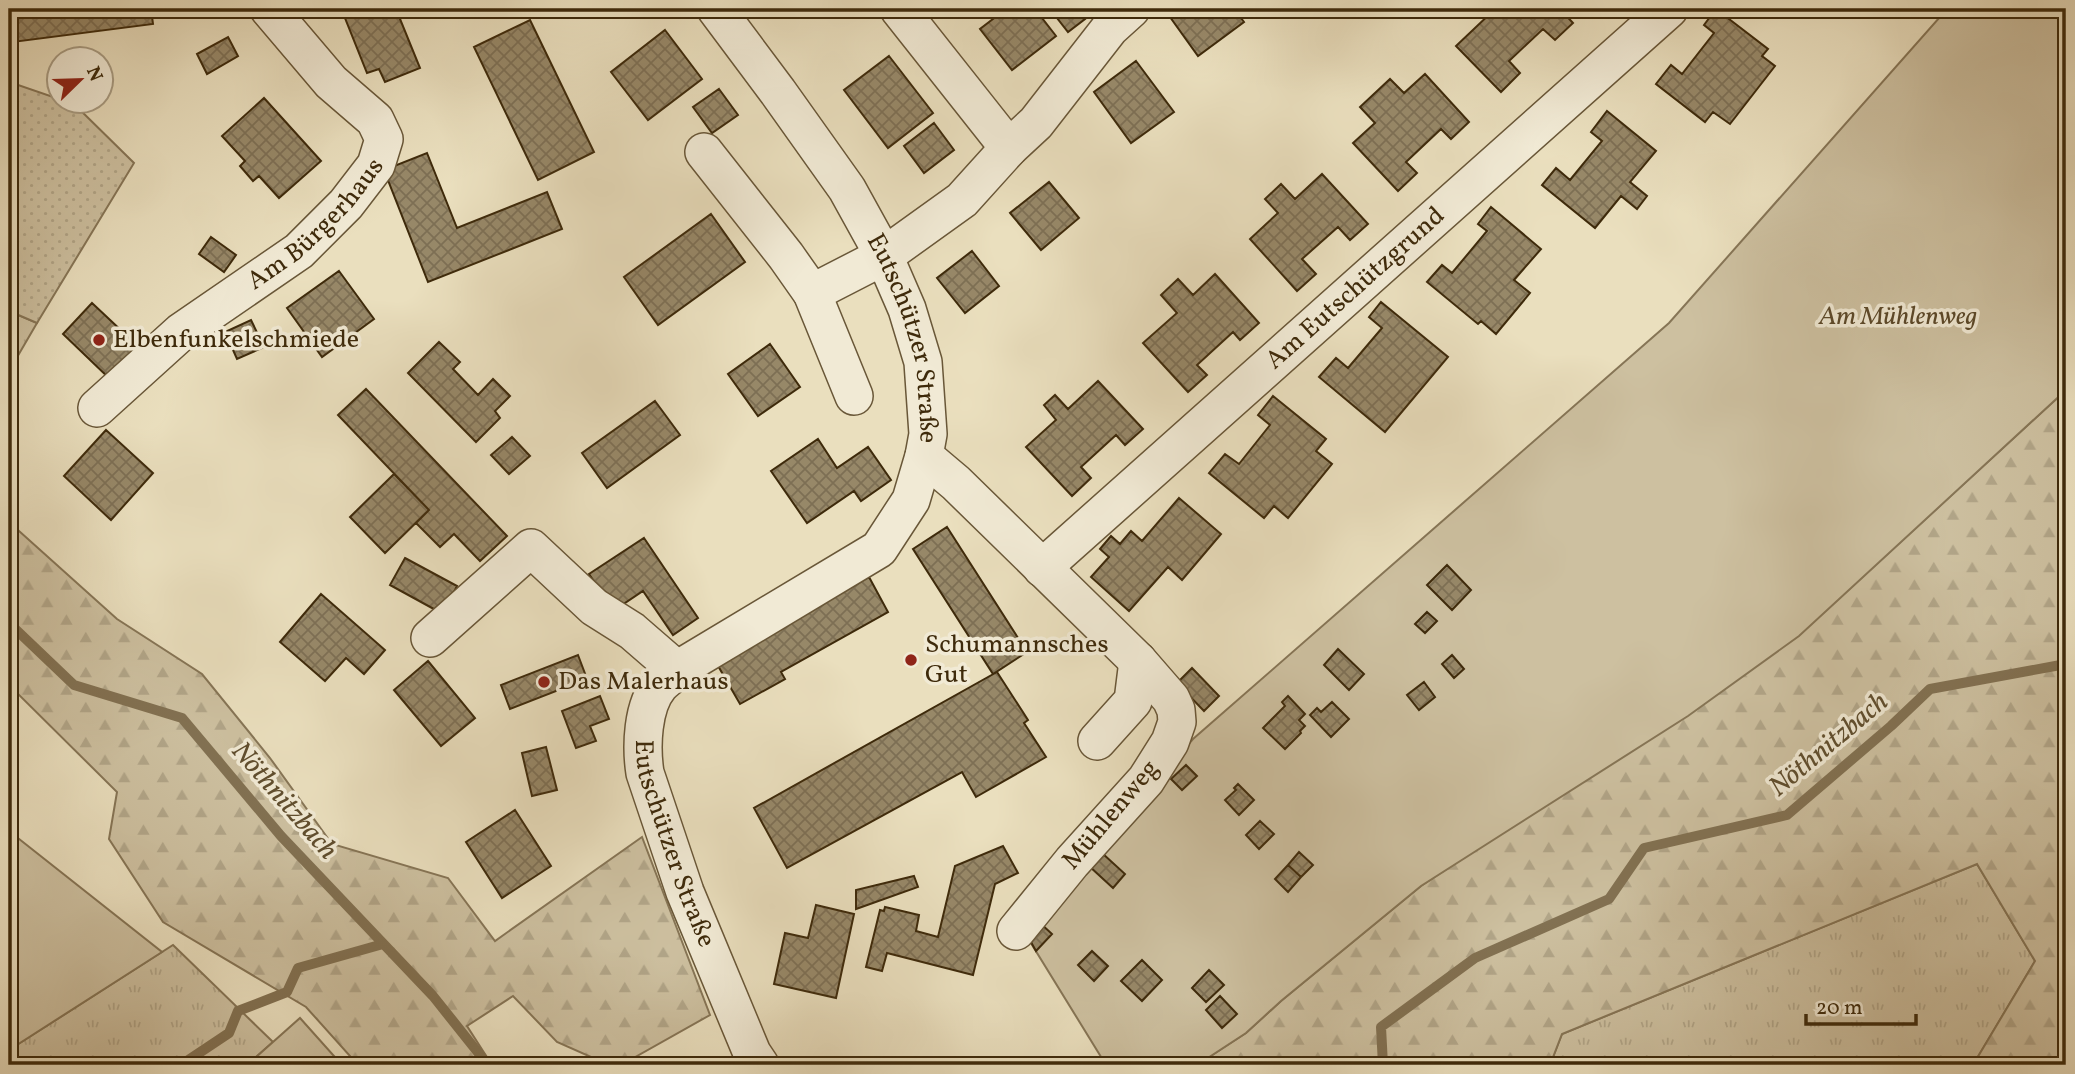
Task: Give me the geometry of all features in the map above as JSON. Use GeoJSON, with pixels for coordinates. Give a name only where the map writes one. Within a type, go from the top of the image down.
{"type":"FeatureCollection","features":[{"type":"Feature","properties":{"kind":"street","name":"Am Bürgerhaus"},"geometry":{"type":"LineString","coordinates":[[97,408],[181,332],[299,251],[346,204],[376,165],[384,139],[375,120],[331,82],[269,9]]}},
{"type":"Feature","properties":{"kind":"street","name":"Eutschützer Straße"},"geometry":{"type":"LineString","coordinates":[[716,9],[846,189],[884,256],[907,309],[923,362],[928,434],[911,500],[885,558],[677,670],[658,687],[649,708],[642,752],[645,773],[685,892],[752,1053],[760,1065]]}},
{"type":"Feature","properties":{"kind":"street"},"geometry":{"type":"LineString","coordinates":[[899,9],[1009,148]]}},
{"type":"Feature","properties":{"kind":"street"},"geometry":{"type":"LineString","coordinates":[[812,293],[884,256],[962,200],[1009,148],[1036,123],[1110,28],[1131,9]]}},
{"type":"Feature","properties":{"kind":"street","name":"Am Eutschützgrund"},"geometry":{"type":"LineString","coordinates":[[1042,568],[1669,9]]}},
{"type":"Feature","properties":{"kind":"street"},"geometry":{"type":"LineString","coordinates":[[704,152],[812,293],[853,396]]}},
{"type":"Feature","properties":{"kind":"street","name":"Mühlenweg"},"geometry":{"type":"LineString","coordinates":[[924,456],[956,483],[1138,662],[1171,699],[1176,710],[1177,722],[1170,742],[1146,780],[1072,862],[1016,931]]}},
{"type":"Feature","properties":{"kind":"street"},"geometry":{"type":"LineString","coordinates":[[430,638],[531,548],[594,607],[632,631],[677,670]]}},
{"type":"Feature","properties":{"kind":"street"},"geometry":{"type":"LineString","coordinates":[[1097,741],[1133,701],[1138,662]]}},
{"type":"Feature","properties":{"kind":"green space","name":"Am Mühlenweg"},"geometry":{"type":"Polygon","coordinates":[[[1947,9],[2066,9],[2066,390],[1799,636],[1688,716],[1421,886],[1246,1033],[1197,1065],[1106,1065],[1026,935],[1193,739],[1669,323],[1947,9]]]}},
{"type":"Feature","properties":{"kind":"green space"},"geometry":{"type":"Polygon","coordinates":[[[9,30],[18,85],[46,95],[46,116],[86,116],[134,163],[37,323],[9,311],[9,30]]]}},
{"type":"Feature","properties":{"kind":"green space"},"geometry":{"type":"Polygon","coordinates":[[[9,311],[37,323],[9,371],[9,311]]]}},
{"type":"Feature","properties":{"kind":"green space"},"geometry":{"type":"Polygon","coordinates":[[[2066,390],[2066,1065],[1973,1065],[2035,961],[1977,864],[1562,1034],[1550,1065],[1197,1065],[1246,1033],[1421,886],[1798,636],[2066,390]]]}},
{"type":"Feature","properties":{"kind":"green space"},"geometry":{"type":"Polygon","coordinates":[[[9,522],[117,619],[202,674],[270,758],[332,844],[448,878],[495,941],[642,837],[710,1015],[621,1065],[609,1065],[557,1042],[513,996],[467,1026],[492,1065],[358,1065],[306,1007],[163,922],[109,839],[117,792],[11,687],[9,522]]]}},
{"type":"Feature","properties":{"kind":"green space"},"geometry":{"type":"Polygon","coordinates":[[[9,831],[162,952],[9,1050],[9,831]]]}},
{"type":"Feature","properties":{"kind":"green space"},"geometry":{"type":"Polygon","coordinates":[[[1977,864],[2035,961],[1973,1065],[1550,1065],[1562,1034],[1977,864]]]}},
{"type":"Feature","properties":{"kind":"green space"},"geometry":{"type":"Polygon","coordinates":[[[173,945],[273,1042],[247,1065],[9,1065],[9,1050],[173,945]]]}},
{"type":"Feature","properties":{"kind":"green space"},"geometry":{"type":"Polygon","coordinates":[[[300,1018],[342,1065],[247,1065],[300,1018]]]}},
{"type":"Feature","properties":{"kind":"building"},"geometry":{"type":"Polygon","coordinates":[[[9,9],[151,9],[153,24],[13,42],[9,9]]]}},
{"type":"Feature","properties":{"kind":"building"},"geometry":{"type":"Polygon","coordinates":[[[354,9],[396,9],[420,68],[385,82],[379,69],[367,73],[343,13],[354,9]]]}},
{"type":"Feature","properties":{"kind":"building"},"geometry":{"type":"Polygon","coordinates":[[[1006,9],[1035,9],[1056,36],[1012,70],[980,29],[1006,9]]]}},
{"type":"Feature","properties":{"kind":"building"},"geometry":{"type":"Polygon","coordinates":[[[1050,9],[1077,9],[1085,19],[1068,32],[1050,9]]]}},
{"type":"Feature","properties":{"kind":"building"},"geometry":{"type":"Polygon","coordinates":[[[1182,9],[1234,9],[1244,22],[1198,56],[1170,17],[1182,9]]]}},
{"type":"Feature","properties":{"kind":"building"},"geometry":{"type":"Polygon","coordinates":[[[1495,9],[1560,9],[1573,23],[1555,40],[1543,29],[1509,61],[1520,73],[1501,92],[1456,46],[1495,9]]]}},
{"type":"Feature","properties":{"kind":"building"},"geometry":{"type":"Polygon","coordinates":[[[1716,9],[1768,49],[1762,56],[1775,66],[1730,124],[1713,112],[1705,122],[1656,84],[1671,65],[1682,74],[1714,33],[1704,25],[1716,9]]]}},
{"type":"Feature","properties":{"kind":"building"},"geometry":{"type":"Polygon","coordinates":[[[530,20],[594,152],[538,180],[474,47],[530,20]]]}},
{"type":"Feature","properties":{"kind":"building"},"geometry":{"type":"Polygon","coordinates":[[[665,30],[702,79],[648,120],[611,72],[665,30]]]}},
{"type":"Feature","properties":{"kind":"building"},"geometry":{"type":"Polygon","coordinates":[[[228,37],[238,56],[207,74],[197,54],[228,37]]]}},
{"type":"Feature","properties":{"kind":"building"},"geometry":{"type":"Polygon","coordinates":[[[889,56],[933,113],[888,148],[844,90],[889,56]]]}},
{"type":"Feature","properties":{"kind":"building"},"geometry":{"type":"Polygon","coordinates":[[[1136,61],[1174,112],[1131,143],[1094,92],[1136,61]]]}},
{"type":"Feature","properties":{"kind":"building"},"geometry":{"type":"Polygon","coordinates":[[[1425,74],[1469,122],[1451,139],[1441,129],[1406,162],[1417,173],[1398,191],[1353,143],[1375,123],[1360,107],[1390,79],[1404,93],[1425,74]]]}},
{"type":"Feature","properties":{"kind":"building"},"geometry":{"type":"Polygon","coordinates":[[[719,89],[738,115],[712,133],[693,107],[719,89]]]}},
{"type":"Feature","properties":{"kind":"building"},"geometry":{"type":"Polygon","coordinates":[[[264,98],[321,161],[279,198],[259,176],[253,181],[240,166],[245,161],[222,136],[264,98]]]}},
{"type":"Feature","properties":{"kind":"building"},"geometry":{"type":"Polygon","coordinates":[[[1607,111],[1656,151],[1630,182],[1647,196],[1637,209],[1621,196],[1595,228],[1542,185],[1556,168],[1570,180],[1602,141],[1591,132],[1607,111]]]}},
{"type":"Feature","properties":{"kind":"building"},"geometry":{"type":"Polygon","coordinates":[[[934,123],[954,150],[924,173],[904,146],[934,123]]]}},
{"type":"Feature","properties":{"kind":"building"},"geometry":{"type":"Polygon","coordinates":[[[427,153],[457,228],[547,192],[562,229],[428,282],[384,170],[427,153]]]}},
{"type":"Feature","properties":{"kind":"building"},"geometry":{"type":"Polygon","coordinates":[[[1322,174],[1368,224],[1350,240],[1338,227],[1302,259],[1316,274],[1297,291],[1250,239],[1278,213],[1265,199],[1281,184],[1295,199],[1322,174]]]}},
{"type":"Feature","properties":{"kind":"building"},"geometry":{"type":"Polygon","coordinates":[[[1049,182],[1079,218],[1041,250],[1010,213],[1049,182]]]}},
{"type":"Feature","properties":{"kind":"building"},"geometry":{"type":"Polygon","coordinates":[[[1491,207],[1541,249],[1514,280],[1530,293],[1496,334],[1481,321],[1478,324],[1427,282],[1442,265],[1452,273],[1487,231],[1478,224],[1491,207]]]}},
{"type":"Feature","properties":{"kind":"building"},"geometry":{"type":"Polygon","coordinates":[[[711,214],[745,262],[658,325],[624,277],[711,214]]]}},
{"type":"Feature","properties":{"kind":"building"},"geometry":{"type":"Polygon","coordinates":[[[211,237],[236,255],[224,272],[199,254],[211,237]]]}},
{"type":"Feature","properties":{"kind":"building"},"geometry":{"type":"Polygon","coordinates":[[[972,251],[999,286],[965,313],[937,278],[972,251]]]}},
{"type":"Feature","properties":{"kind":"building"},"geometry":{"type":"Polygon","coordinates":[[[339,271],[374,319],[322,357],[287,308],[339,271]]]}},
{"type":"Feature","properties":{"kind":"building"},"geometry":{"type":"Polygon","coordinates":[[[1215,274],[1259,323],[1240,340],[1233,332],[1197,365],[1207,375],[1188,392],[1143,343],[1177,313],[1161,295],[1178,279],[1193,295],[1215,274]]]}},
{"type":"Feature","properties":{"kind":"building"},"geometry":{"type":"Polygon","coordinates":[[[1381,302],[1448,357],[1385,432],[1319,377],[1336,358],[1348,368],[1382,328],[1369,317],[1381,302]]]}},
{"type":"Feature","properties":{"kind":"building"},"geometry":{"type":"Polygon","coordinates":[[[92,303],[140,348],[111,380],[63,334],[92,303]]]}},
{"type":"Feature","properties":{"kind":"building"},"geometry":{"type":"Polygon","coordinates":[[[251,320],[264,347],[237,359],[225,332],[251,320]]]}},
{"type":"Feature","properties":{"kind":"building"},"geometry":{"type":"Polygon","coordinates":[[[439,342],[460,362],[453,369],[478,395],[493,379],[510,396],[495,411],[500,418],[476,442],[408,373],[439,342]]]}},
{"type":"Feature","properties":{"kind":"building"},"geometry":{"type":"Polygon","coordinates":[[[770,344],[800,387],[758,416],[728,374],[770,344]]]}},
{"type":"Feature","properties":{"kind":"building"},"geometry":{"type":"Polygon","coordinates":[[[1098,381],[1143,429],[1125,445],[1116,435],[1081,467],[1091,478],[1072,496],[1026,447],[1056,420],[1044,405],[1055,395],[1068,409],[1098,381]]]}},
{"type":"Feature","properties":{"kind":"building"},"geometry":{"type":"Polygon","coordinates":[[[366,389],[507,536],[480,561],[454,534],[440,547],[416,523],[429,510],[338,415],[366,389]]]}},
{"type":"Feature","properties":{"kind":"building"},"geometry":{"type":"Polygon","coordinates":[[[1273,396],[1326,439],[1316,451],[1332,464],[1288,518],[1274,506],[1264,518],[1209,473],[1225,454],[1239,464],[1270,425],[1258,415],[1273,396]]]}},
{"type":"Feature","properties":{"kind":"building"},"geometry":{"type":"Polygon","coordinates":[[[655,401],[680,435],[607,488],[582,453],[655,401]]]}},
{"type":"Feature","properties":{"kind":"building"},"geometry":{"type":"Polygon","coordinates":[[[106,430],[153,473],[111,520],[64,476],[106,430]]]}},
{"type":"Feature","properties":{"kind":"building"},"geometry":{"type":"Polygon","coordinates":[[[512,437],[530,456],[509,474],[491,455],[512,437]]]}},
{"type":"Feature","properties":{"kind":"building"},"geometry":{"type":"Polygon","coordinates":[[[818,439],[837,468],[868,447],[891,480],[861,501],[854,491],[807,523],[771,471],[818,439]]]}},
{"type":"Feature","properties":{"kind":"building"},"geometry":{"type":"Polygon","coordinates":[[[394,474],[429,510],[385,553],[350,517],[394,474]]]}},
{"type":"Feature","properties":{"kind":"building"},"geometry":{"type":"Polygon","coordinates":[[[1179,498],[1221,534],[1182,580],[1168,567],[1129,611],[1091,577],[1109,557],[1100,549],[1111,536],[1120,544],[1131,531],[1142,541],[1179,498]]]}},
{"type":"Feature","properties":{"kind":"building"},"geometry":{"type":"Polygon","coordinates":[[[947,527],[1027,652],[993,674],[913,549],[947,527]]]}},
{"type":"Feature","properties":{"kind":"building"},"geometry":{"type":"Polygon","coordinates":[[[644,538],[698,618],[673,635],[643,591],[613,611],[589,574],[644,538]]]}},
{"type":"Feature","properties":{"kind":"building"},"geometry":{"type":"Polygon","coordinates":[[[405,558],[457,586],[443,614],[390,585],[405,558]]]}},
{"type":"Feature","properties":{"kind":"building"},"geometry":{"type":"Polygon","coordinates":[[[1447,565],[1471,590],[1452,610],[1427,585],[1447,565]]]}},
{"type":"Feature","properties":{"kind":"building"},"geometry":{"type":"Polygon","coordinates":[[[869,577],[888,612],[781,672],[785,679],[740,704],[717,664],[869,577]]]}},
{"type":"Feature","properties":{"kind":"building"},"geometry":{"type":"Polygon","coordinates":[[[321,594],[385,650],[364,674],[346,658],[325,681],[280,642],[321,594]]]}},
{"type":"Feature","properties":{"kind":"building"},"geometry":{"type":"Polygon","coordinates":[[[1427,612],[1437,621],[1425,633],[1415,624],[1427,612]]]}},
{"type":"Feature","properties":{"kind":"building"},"geometry":{"type":"Polygon","coordinates":[[[1338,649],[1364,674],[1349,690],[1324,665],[1338,649]]]}},
{"type":"Feature","properties":{"kind":"building","name":"Das Malerhaus"},"geometry":{"type":"Polygon","coordinates":[[[578,655],[587,679],[510,709],[501,685],[578,655]]]}},
{"type":"Feature","properties":{"kind":"building"},"geometry":{"type":"Polygon","coordinates":[[[1452,655],[1464,669],[1454,678],[1442,664],[1452,655]]]}},
{"type":"Feature","properties":{"kind":"building"},"geometry":{"type":"Polygon","coordinates":[[[428,661],[475,718],[441,746],[394,690],[428,661]]]}},
{"type":"Feature","properties":{"kind":"building"},"geometry":{"type":"Polygon","coordinates":[[[1192,668],[1219,696],[1204,711],[1177,683],[1192,668]]]}},
{"type":"Feature","properties":{"kind":"building"},"geometry":{"type":"Polygon","coordinates":[[[997,672],[1028,720],[1024,723],[1046,757],[976,797],[962,772],[787,868],[754,808],[997,672]]]}},
{"type":"Feature","properties":{"kind":"building"},"geometry":{"type":"Polygon","coordinates":[[[1424,682],[1435,697],[1419,710],[1407,695],[1424,682]]]}},
{"type":"Feature","properties":{"kind":"building"},"geometry":{"type":"Polygon","coordinates":[[[600,696],[609,719],[590,726],[596,741],[576,748],[562,711],[600,696]]]}},
{"type":"Feature","properties":{"kind":"building"},"geometry":{"type":"Polygon","coordinates":[[[1288,696],[1305,714],[1299,720],[1305,726],[1285,749],[1263,728],[1285,706],[1282,702],[1288,696]]]}},
{"type":"Feature","properties":{"kind":"building"},"geometry":{"type":"Polygon","coordinates":[[[1332,702],[1349,719],[1331,737],[1310,715],[1317,708],[1321,712],[1332,702]]]}},
{"type":"Feature","properties":{"kind":"building"},"geometry":{"type":"Polygon","coordinates":[[[546,747],[557,790],[532,796],[522,753],[546,747]]]}},
{"type":"Feature","properties":{"kind":"building"},"geometry":{"type":"Polygon","coordinates":[[[1186,765],[1197,776],[1182,790],[1171,779],[1186,765]]]}},
{"type":"Feature","properties":{"kind":"building"},"geometry":{"type":"Polygon","coordinates":[[[1238,784],[1254,800],[1239,815],[1225,800],[1236,790],[1234,788],[1238,784]]]}},
{"type":"Feature","properties":{"kind":"building"},"geometry":{"type":"Polygon","coordinates":[[[515,810],[551,866],[502,898],[466,842],[515,810]]]}},
{"type":"Feature","properties":{"kind":"building"},"geometry":{"type":"Polygon","coordinates":[[[1260,821],[1274,834],[1259,849],[1246,835],[1260,821]]]}},
{"type":"Feature","properties":{"kind":"building"},"geometry":{"type":"Polygon","coordinates":[[[1003,846],[1018,873],[995,884],[973,975],[887,953],[882,971],[866,967],[880,910],[884,911],[885,907],[919,915],[916,931],[938,937],[955,866],[1003,846]]]}},
{"type":"Feature","properties":{"kind":"building"},"geometry":{"type":"Polygon","coordinates":[[[1299,852],[1313,865],[1301,877],[1288,865],[1299,852]]]}},
{"type":"Feature","properties":{"kind":"building"},"geometry":{"type":"Polygon","coordinates":[[[1102,853],[1125,874],[1113,888],[1090,867],[1102,853]]]}},
{"type":"Feature","properties":{"kind":"building"},"geometry":{"type":"Polygon","coordinates":[[[1288,865],[1301,877],[1288,892],[1275,879],[1288,865]]]}},
{"type":"Feature","properties":{"kind":"building"},"geometry":{"type":"Polygon","coordinates":[[[914,876],[918,887],[856,909],[856,890],[914,876]]]}},
{"type":"Feature","properties":{"kind":"building"},"geometry":{"type":"Polygon","coordinates":[[[816,905],[854,914],[836,998],[774,984],[785,933],[808,938],[816,905]]]}},
{"type":"Feature","properties":{"kind":"building"},"geometry":{"type":"Polygon","coordinates":[[[1039,922],[1052,934],[1036,951],[1027,935],[1039,922]]]}},
{"type":"Feature","properties":{"kind":"building"},"geometry":{"type":"Polygon","coordinates":[[[1092,951],[1108,966],[1094,981],[1078,965],[1092,951]]]}},
{"type":"Feature","properties":{"kind":"building"},"geometry":{"type":"Polygon","coordinates":[[[1142,960],[1162,980],[1142,1001],[1121,981],[1142,960]]]}},
{"type":"Feature","properties":{"kind":"building"},"geometry":{"type":"Polygon","coordinates":[[[1209,970],[1224,985],[1206,1002],[1192,988],[1209,970]]]}},
{"type":"Feature","properties":{"kind":"building"},"geometry":{"type":"Polygon","coordinates":[[[1220,996],[1237,1014],[1222,1028],[1206,1010],[1220,996]]]}},
{"type":"Feature","properties":{"kind":"waterway","name":"Nöthnitzbach"},"geometry":{"type":"LineString","coordinates":[[9,623],[74,685],[182,718],[281,836],[433,996],[488,1065]]}},
{"type":"Feature","properties":{"kind":"waterway","name":"Nöthnitzbach"},"geometry":{"type":"LineString","coordinates":[[1383,1065],[1381,1027],[1475,958],[1609,899],[1644,848],[1787,815],[1930,689],[2066,664]]}},
{"type":"Feature","properties":{"kind":"waterway"},"geometry":{"type":"LineString","coordinates":[[181,1065],[229,1033],[238,1011],[287,992],[298,968],[383,944]]}},
{"type":"Feature","properties":{"kind":"place","name":"Elbenfunkelschmiede"},"geometry":{"type":"Point","coordinates":[99,340]}},
{"type":"Feature","properties":{"kind":"place","name":"Schumannsches Gut"},"geometry":{"type":"Point","coordinates":[911,660]}},
{"type":"Feature","properties":{"kind":"place","name":"Das Malerhaus"},"geometry":{"type":"Point","coordinates":[544,682]}}]}
